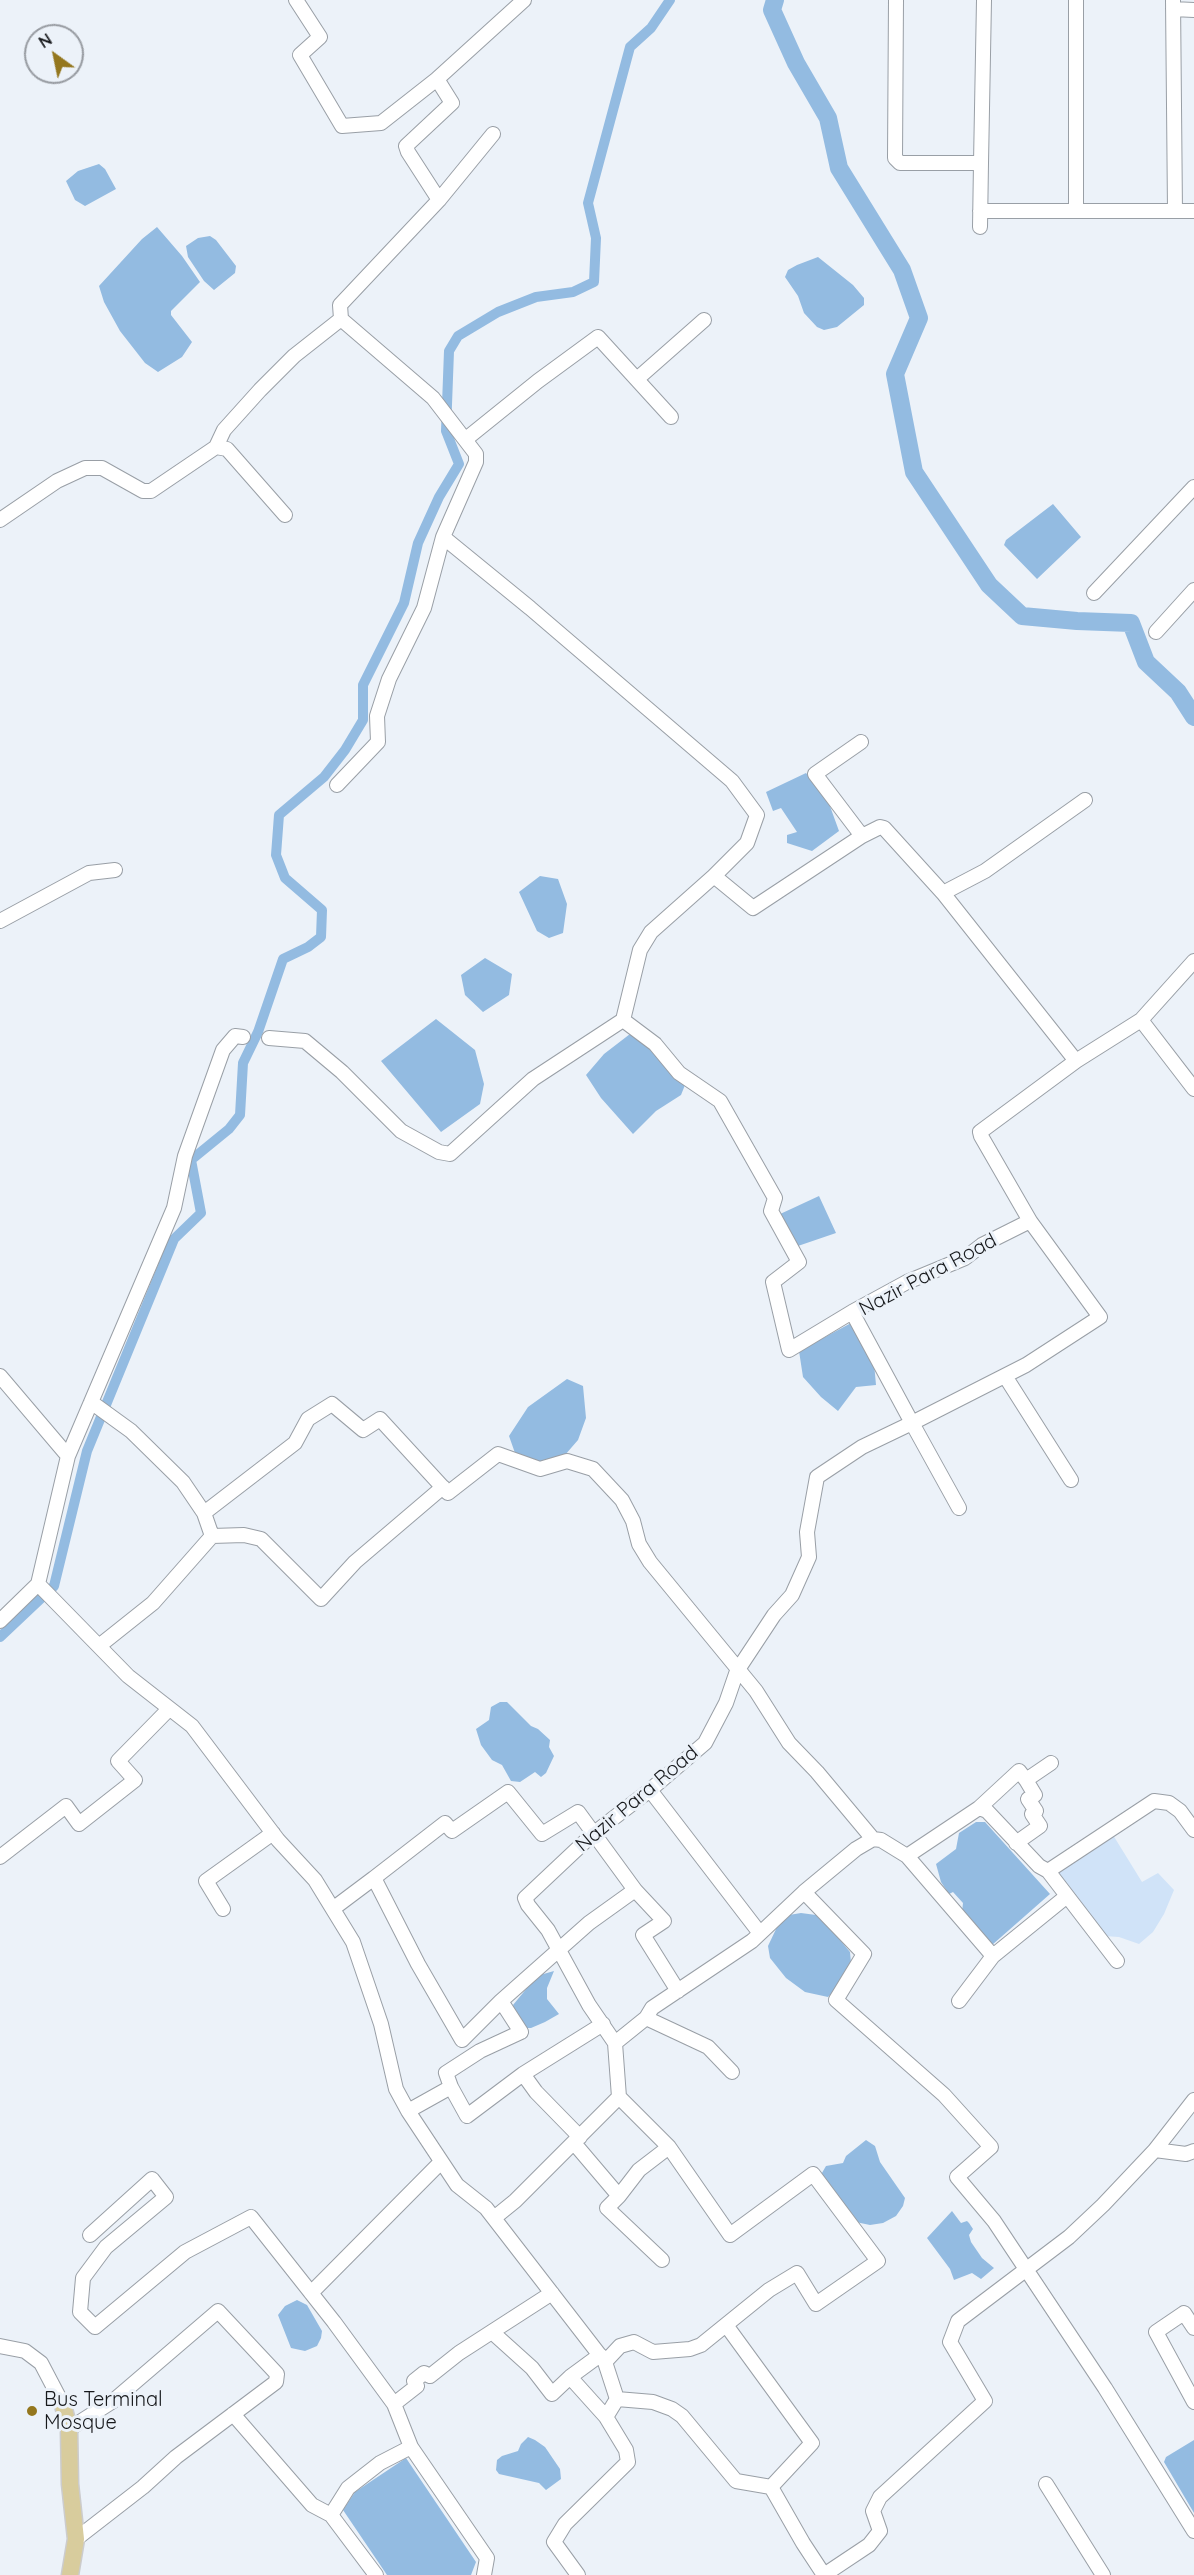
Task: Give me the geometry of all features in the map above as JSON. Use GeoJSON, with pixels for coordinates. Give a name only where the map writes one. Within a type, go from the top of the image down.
{"type":"FeatureCollection","features":[{"type":"Feature","properties":{"kind":"main road"},"geometry":{"type":"LineString","coordinates":[[63,2405],[69,2428],[70,2484],[76,2539],[70,2575]]}},
{"type":"Feature","properties":{"kind":"street"},"geometry":{"type":"LineString","coordinates":[[296,0],[320,37],[300,54],[342,126],[381,123],[437,79],[524,0]]}},
{"type":"Feature","properties":{"kind":"street"},"geometry":{"type":"LineString","coordinates":[[896,0],[897,160],[900,163],[981,163]]}},
{"type":"Feature","properties":{"kind":"street"},"geometry":{"type":"LineString","coordinates":[[980,227],[984,0]]}},
{"type":"Feature","properties":{"kind":"street"},"geometry":{"type":"LineString","coordinates":[[1076,0],[1076,209]]}},
{"type":"Feature","properties":{"kind":"street"},"geometry":{"type":"LineString","coordinates":[[1174,211],[1173,5],[1194,10]]}},
{"type":"Feature","properties":{"kind":"street"},"geometry":{"type":"LineString","coordinates":[[437,79],[453,104],[406,148],[438,200]]}},
{"type":"Feature","properties":{"kind":"street"},"geometry":{"type":"LineString","coordinates":[[337,785],[378,742],[377,716],[389,679],[424,608],[443,537],[476,462],[476,454],[440,406],[341,319],[341,302],[438,200],[493,134]]}},
{"type":"Feature","properties":{"kind":"street"},"geometry":{"type":"LineString","coordinates":[[980,211],[1076,209],[1194,211]]}},
{"type":"Feature","properties":{"kind":"street"},"geometry":{"type":"LineString","coordinates":[[0,520],[57,482],[85,468],[102,468],[143,491],[151,491],[216,447],[224,430],[260,390],[294,356],[341,319]]}},
{"type":"Feature","properties":{"kind":"street"},"geometry":{"type":"LineString","coordinates":[[637,379],[704,320]]}},
{"type":"Feature","properties":{"kind":"street"},"geometry":{"type":"LineString","coordinates":[[466,439],[538,381],[598,337],[672,417]]}},
{"type":"Feature","properties":{"kind":"street"},"geometry":{"type":"LineString","coordinates":[[216,447],[227,449],[285,515]]}},
{"type":"Feature","properties":{"kind":"street"},"geometry":{"type":"LineString","coordinates":[[1094,593],[1194,487]]}},
{"type":"Feature","properties":{"kind":"street"},"geometry":{"type":"LineString","coordinates":[[269,1038],[305,1041],[342,1072],[401,1131],[439,1152],[450,1154],[533,1079],[623,1020],[639,950],[651,932],[747,843],[757,815],[732,781],[530,608],[443,537]]}},
{"type":"Feature","properties":{"kind":"street"},"geometry":{"type":"LineString","coordinates":[[1156,632],[1194,590]]}},
{"type":"Feature","properties":{"kind":"street"},"geometry":{"type":"LineString","coordinates":[[861,742],[816,774],[862,836]]}},
{"type":"Feature","properties":{"kind":"street"},"geometry":{"type":"LineString","coordinates":[[943,893],[985,871],[1085,800]]}},
{"type":"Feature","properties":{"kind":"street"},"geometry":{"type":"LineString","coordinates":[[714,876],[753,908],[862,836],[877,828],[884,828],[943,893],[1076,1061]]}},
{"type":"Feature","properties":{"kind":"street"},"geometry":{"type":"LineString","coordinates":[[0,921],[89,873],[115,870]]}},
{"type":"Feature","properties":{"kind":"street"},"geometry":{"type":"LineString","coordinates":[[959,1508],[912,1423],[1026,1365],[1100,1317],[1030,1221],[980,1132],[1076,1061],[1141,1020],[1194,961]]}},
{"type":"Feature","properties":{"kind":"street"},"geometry":{"type":"LineString","coordinates":[[623,1020],[655,1044],[679,1073],[720,1101],[775,1198],[771,1211],[799,1262],[773,1282],[789,1350],[852,1312]]}},
{"type":"Feature","properties":{"kind":"street"},"geometry":{"type":"LineString","coordinates":[[1141,1020],[1194,1089]]}},
{"type":"Feature","properties":{"kind":"street"},"geometry":{"type":"LineString","coordinates":[[0,1621],[38,1584],[68,1456],[174,1208],[185,1156],[223,1050],[235,1036],[243,1037]]}},
{"type":"Feature","properties":{"kind":"street","name":"Nazir Para Road"},"geometry":{"type":"LineString","coordinates":[[619,2097],[615,2043],[589,2005],[548,1930],[525,1898],[593,1834],[651,1790],[705,1743],[726,1703],[737,1671],[774,1615],[792,1595],[809,1557],[807,1532],[817,1477],[862,1447],[912,1423],[852,1312],[907,1282],[964,1258],[982,1245],[1030,1221]]}},
{"type":"Feature","properties":{"kind":"street"},"geometry":{"type":"LineString","coordinates":[[1005,1376],[1071,1480]]}},
{"type":"Feature","properties":{"kind":"street"},"geometry":{"type":"LineString","coordinates":[[2,1383],[68,1456]]}},
{"type":"Feature","properties":{"kind":"street"},"geometry":{"type":"LineString","coordinates":[[91,1402],[131,1431],[183,1482],[204,1513],[212,1536]]}},
{"type":"Feature","properties":{"kind":"street"},"geometry":{"type":"LineString","coordinates":[[204,1513],[296,1443],[308,1419],[332,1404],[363,1430],[380,1419],[448,1493],[498,1454],[540,1469],[567,1461],[593,1469],[622,1500],[633,1521],[639,1544],[650,1562],[737,1671],[756,1691],[789,1743],[817,1772],[873,1839]]}},
{"type":"Feature","properties":{"kind":"street"},"geometry":{"type":"LineString","coordinates":[[99,1646],[153,1603],[212,1536],[244,1535],[261,1539],[321,1599],[355,1562],[443,1487]]}},
{"type":"Feature","properties":{"kind":"street"},"geometry":{"type":"LineString","coordinates":[[38,1584],[128,1676],[192,1726],[273,1833],[315,1880],[353,1942],[381,2024],[396,2089],[408,2111],[457,2185],[495,2218],[603,2359],[617,2399]]}},
{"type":"Feature","properties":{"kind":"street"},"geometry":{"type":"LineString","coordinates":[[0,1857],[66,1806],[79,1824],[135,1780],[118,1761],[169,1709]]}},
{"type":"Feature","properties":{"kind":"street"},"geometry":{"type":"LineString","coordinates":[[1026,1780],[1051,1763]]}},
{"type":"Feature","properties":{"kind":"street"},"geometry":{"type":"LineString","coordinates":[[907,1856],[979,1808],[1019,1771],[1035,1795],[1029,1799],[1036,1811],[1032,1814],[1040,1826],[1016,1843]]}},
{"type":"Feature","properties":{"kind":"street"},"geometry":{"type":"LineString","coordinates":[[651,1790],[759,1932]]}},
{"type":"Feature","properties":{"kind":"street"},"geometry":{"type":"LineString","coordinates":[[334,1908],[446,1823],[452,1831],[508,1792],[542,1834],[578,1812],[635,1890],[664,1921],[643,1935],[678,1991]]}},
{"type":"Feature","properties":{"kind":"street"},"geometry":{"type":"LineString","coordinates":[[1048,1870],[1154,1801],[1169,1803],[1180,1811],[1194,1830]]}},
{"type":"Feature","properties":{"kind":"street"},"geometry":{"type":"LineString","coordinates":[[979,1808],[987,1811],[1039,1866],[1048,1870],[1118,1961]]}},
{"type":"Feature","properties":{"kind":"street"},"geometry":{"type":"LineString","coordinates":[[223,1909],[206,1881],[273,1833]]}},
{"type":"Feature","properties":{"kind":"street"},"geometry":{"type":"LineString","coordinates":[[615,2043],[646,2018],[652,2008],[752,1941],[804,1892],[856,1849],[873,1839],[881,1840],[907,1856],[993,1956]]}},
{"type":"Feature","properties":{"kind":"street"},"geometry":{"type":"LineString","coordinates":[[374,1878],[418,1964],[462,2040],[501,2001],[589,1923],[635,1890]]}},
{"type":"Feature","properties":{"kind":"street"},"geometry":{"type":"LineString","coordinates":[[804,1892],[864,1954],[836,2000],[944,2095],[991,2147],[957,2176],[994,2221],[1025,2271],[1105,2388],[1194,2531]]}},
{"type":"Feature","properties":{"kind":"street"},"geometry":{"type":"LineString","coordinates":[[959,2001],[993,1956],[1067,1896]]}},
{"type":"Feature","properties":{"kind":"street"},"geometry":{"type":"LineString","coordinates":[[501,2001],[521,2031],[480,2051],[446,2073],[467,2115],[523,2074],[603,2024]]}},
{"type":"Feature","properties":{"kind":"street"},"geometry":{"type":"LineString","coordinates":[[646,2018],[708,2047],[732,2072]]}},
{"type":"Feature","properties":{"kind":"street"},"geometry":{"type":"LineString","coordinates":[[523,2074],[619,2196]]}},
{"type":"Feature","properties":{"kind":"street"},"geometry":{"type":"LineString","coordinates":[[408,2111],[451,2087]]}},
{"type":"Feature","properties":{"kind":"street"},"geometry":{"type":"LineString","coordinates":[[492,2332],[532,2368],[552,2394],[570,2377],[603,2359],[620,2346],[634,2342],[653,2352],[690,2349],[701,2345],[782,2280],[797,2273],[816,2304],[878,2261],[813,2174],[730,2235],[669,2147],[619,2097],[495,2218]]}},
{"type":"Feature","properties":{"kind":"street"},"geometry":{"type":"LineString","coordinates":[[771,2487],[824,2575],[869,2545],[880,2531],[873,2511],[880,2497],[985,2401],[950,2342],[958,2321],[1069,2237],[1155,2150],[1194,2100]]}},
{"type":"Feature","properties":{"kind":"street"},"geometry":{"type":"LineString","coordinates":[[662,2260],[607,2208],[639,2170],[669,2147]]}},
{"type":"Feature","properties":{"kind":"street"},"geometry":{"type":"LineString","coordinates":[[1155,2150],[1186,2154],[1194,2151]]}},
{"type":"Feature","properties":{"kind":"street"},"geometry":{"type":"LineString","coordinates":[[311,2293],[441,2162]]}},
{"type":"Feature","properties":{"kind":"street"},"geometry":{"type":"LineString","coordinates":[[90,2235],[152,2179],[166,2197],[105,2247],[83,2278],[80,2312],[95,2327],[185,2252],[251,2217],[394,2404],[411,2447],[488,2559],[483,2575]]}},
{"type":"Feature","properties":{"kind":"street"},"geometry":{"type":"LineString","coordinates":[[394,2404],[417,2386],[414,2381],[424,2373],[429,2376],[552,2293]]}},
{"type":"Feature","properties":{"kind":"street"},"geometry":{"type":"LineString","coordinates":[[69,2428],[112,2400],[218,2311],[277,2374],[276,2382],[176,2457],[143,2487],[76,2539]]}},
{"type":"Feature","properties":{"kind":"street"},"geometry":{"type":"LineString","coordinates":[[1194,2328],[1184,2313],[1156,2332],[1194,2402]]}},
{"type":"Feature","properties":{"kind":"street"},"geometry":{"type":"LineString","coordinates":[[726,2325],[812,2443],[771,2487]]}},
{"type":"Feature","properties":{"kind":"street"},"geometry":{"type":"LineString","coordinates":[[0,2346],[25,2351],[41,2363],[63,2405]]}},
{"type":"Feature","properties":{"kind":"street"},"geometry":{"type":"LineString","coordinates":[[570,2377],[606,2417],[626,2450],[628,2462],[565,2524],[554,2542],[578,2575]]}},
{"type":"Feature","properties":{"kind":"street"},"geometry":{"type":"LineString","coordinates":[[617,2399],[653,2402],[672,2409],[682,2416],[736,2481],[771,2487]]}},
{"type":"Feature","properties":{"kind":"street"},"geometry":{"type":"LineString","coordinates":[[606,2417],[617,2399]]}},
{"type":"Feature","properties":{"kind":"street"},"geometry":{"type":"LineString","coordinates":[[233,2414],[312,2505],[331,2515],[376,2575]]}},
{"type":"Feature","properties":{"kind":"street"},"geometry":{"type":"LineString","coordinates":[[331,2515],[348,2488],[380,2463],[411,2447]]}},
{"type":"Feature","properties":{"kind":"street"},"geometry":{"type":"LineString","coordinates":[[1046,2484],[1103,2575]]}},
{"type":"Feature","properties":{"kind":"shaded area"},"geometry":{"type":"Polygon","coordinates":[[[1113,1835],[1142,1882],[1158,1873],[1174,1890],[1153,1932],[1139,1944],[1119,1937],[1104,1936],[1056,1871],[1113,1835]]]}},
{"type":"Feature","properties":{"kind":"water"},"geometry":{"type":"Polygon","coordinates":[[[99,164],[105,169],[116,189],[85,206],[75,200],[66,181],[78,171],[99,164]]]}},
{"type":"Feature","properties":{"kind":"water"},"geometry":{"type":"Polygon","coordinates":[[[157,227],[182,256],[200,282],[171,311],[171,315],[192,342],[182,357],[158,372],[145,363],[120,331],[104,302],[99,286],[142,239],[157,227]]]}},
{"type":"Feature","properties":{"kind":"water"},"geometry":{"type":"Polygon","coordinates":[[[210,236],[216,240],[236,266],[235,273],[214,290],[204,281],[188,257],[186,246],[198,238],[210,236]]]}},
{"type":"Feature","properties":{"kind":"water"},"geometry":{"type":"Polygon","coordinates":[[[818,257],[853,285],[864,298],[864,305],[837,327],[824,330],[817,327],[804,313],[798,296],[785,277],[788,270],[818,257]]]}},
{"type":"Feature","properties":{"kind":"water"},"geometry":{"type":"Polygon","coordinates":[[[1053,504],[1081,537],[1037,579],[1004,545],[1006,540],[1053,504]]]}},
{"type":"Feature","properties":{"kind":"water"},"geometry":{"type":"Polygon","coordinates":[[[806,773],[827,798],[839,831],[812,851],[787,843],[787,835],[797,832],[781,808],[773,811],[766,792],[806,773]]]}},
{"type":"Feature","properties":{"kind":"water"},"geometry":{"type":"Polygon","coordinates":[[[540,876],[558,879],[567,904],[563,933],[549,938],[537,931],[519,892],[540,876]]]}},
{"type":"Feature","properties":{"kind":"water"},"geometry":{"type":"Polygon","coordinates":[[[485,958],[512,974],[509,995],[483,1012],[465,995],[461,975],[485,958]]]}},
{"type":"Feature","properties":{"kind":"water"},"geometry":{"type":"Polygon","coordinates":[[[436,1019],[475,1050],[484,1084],[480,1104],[441,1132],[381,1061],[436,1019]]]}},
{"type":"Feature","properties":{"kind":"water"},"geometry":{"type":"Polygon","coordinates":[[[630,1034],[649,1046],[685,1085],[681,1095],[656,1111],[633,1134],[601,1098],[586,1075],[604,1054],[630,1034]]]}},
{"type":"Feature","properties":{"kind":"water"},"geometry":{"type":"Polygon","coordinates":[[[819,1196],[836,1233],[795,1247],[778,1215],[819,1196]]]}},
{"type":"Feature","properties":{"kind":"water"},"geometry":{"type":"Polygon","coordinates":[[[853,1322],[874,1363],[876,1385],[856,1387],[838,1411],[821,1397],[803,1377],[799,1351],[853,1322]]]}},
{"type":"Feature","properties":{"kind":"water"},"geometry":{"type":"Polygon","coordinates":[[[567,1379],[583,1386],[586,1418],[578,1440],[565,1455],[547,1466],[531,1462],[515,1453],[509,1436],[528,1407],[567,1379]]]}},
{"type":"Feature","properties":{"kind":"water"},"geometry":{"type":"Polygon","coordinates":[[[500,1702],[507,1702],[531,1726],[550,1740],[549,1747],[554,1756],[546,1773],[541,1777],[535,1772],[520,1782],[511,1781],[502,1765],[492,1760],[481,1745],[476,1729],[489,1720],[491,1707],[500,1702]]]}},
{"type":"Feature","properties":{"kind":"water"},"geometry":{"type":"Polygon","coordinates":[[[976,1822],[985,1822],[1050,1894],[992,1945],[962,1912],[963,1903],[953,1892],[949,1894],[941,1882],[936,1864],[956,1849],[959,1833],[976,1822]]]}},
{"type":"Feature","properties":{"kind":"water"},"geometry":{"type":"Polygon","coordinates":[[[801,1913],[816,1915],[827,1924],[850,1952],[851,1963],[836,1989],[828,1997],[805,1992],[786,1978],[770,1958],[768,1946],[777,1927],[789,1915],[801,1913]]]}},
{"type":"Feature","properties":{"kind":"water"},"geometry":{"type":"Polygon","coordinates":[[[554,1971],[547,1988],[547,1999],[559,2014],[531,2028],[523,2028],[513,2005],[540,1975],[554,1971]]]}},
{"type":"Feature","properties":{"kind":"water"},"geometry":{"type":"Polygon","coordinates":[[[866,2140],[875,2146],[880,2162],[905,2198],[896,2216],[883,2223],[870,2225],[851,2221],[819,2178],[826,2166],[843,2163],[846,2156],[866,2140]]]}},
{"type":"Feature","properties":{"kind":"water"},"geometry":{"type":"Polygon","coordinates":[[[952,2211],[961,2223],[967,2221],[969,2223],[973,2229],[969,2235],[971,2242],[982,2258],[994,2268],[981,2279],[972,2273],[954,2280],[950,2269],[927,2238],[952,2211]]]}},
{"type":"Feature","properties":{"kind":"water"},"geometry":{"type":"Polygon","coordinates":[[[297,2300],[307,2305],[322,2331],[317,2346],[305,2351],[291,2348],[278,2315],[285,2306],[297,2300]]]}},
{"type":"Feature","properties":{"kind":"water"},"geometry":{"type":"Polygon","coordinates":[[[528,2437],[545,2447],[560,2469],[561,2479],[546,2490],[539,2483],[499,2474],[496,2470],[497,2460],[518,2451],[528,2437]]]}},
{"type":"Feature","properties":{"kind":"water"},"geometry":{"type":"Polygon","coordinates":[[[1194,2440],[1194,2513],[1164,2462],[1166,2457],[1194,2440]]]}},
{"type":"Feature","properties":{"kind":"water"},"geometry":{"type":"Polygon","coordinates":[[[406,2458],[476,2562],[471,2575],[387,2575],[343,2510],[355,2492],[406,2458]]]}},
{"type":"Feature","properties":{"kind":"waterway"},"geometry":{"type":"LineString","coordinates":[[0,1637],[54,1586],[87,1451],[174,1239],[201,1213],[191,1160],[229,1129],[240,1115],[243,1063],[258,1032],[283,959],[308,947],[321,937],[322,910],[285,878],[276,855],[279,815],[324,777],[345,750],[363,720],[363,685],[404,603],[418,543],[439,497],[459,464],[446,431],[449,351],[458,336],[498,312],[536,297],[573,292],[594,282],[596,238],[588,203],[630,47],[651,28],[670,0]]}},
{"type":"Feature","properties":{"kind":"waterway"},"geometry":{"type":"LineString","coordinates":[[775,0],[772,10],[796,63],[828,118],[839,168],[902,270],[919,318],[895,374],[914,472],[989,585],[1022,616],[1131,623],[1146,662],[1178,692],[1194,717]]}},
{"type":"Feature","properties":{"kind":"place","name":"Bus Terminal Mosque"},"geometry":{"type":"Point","coordinates":[32,2411]}}]}
